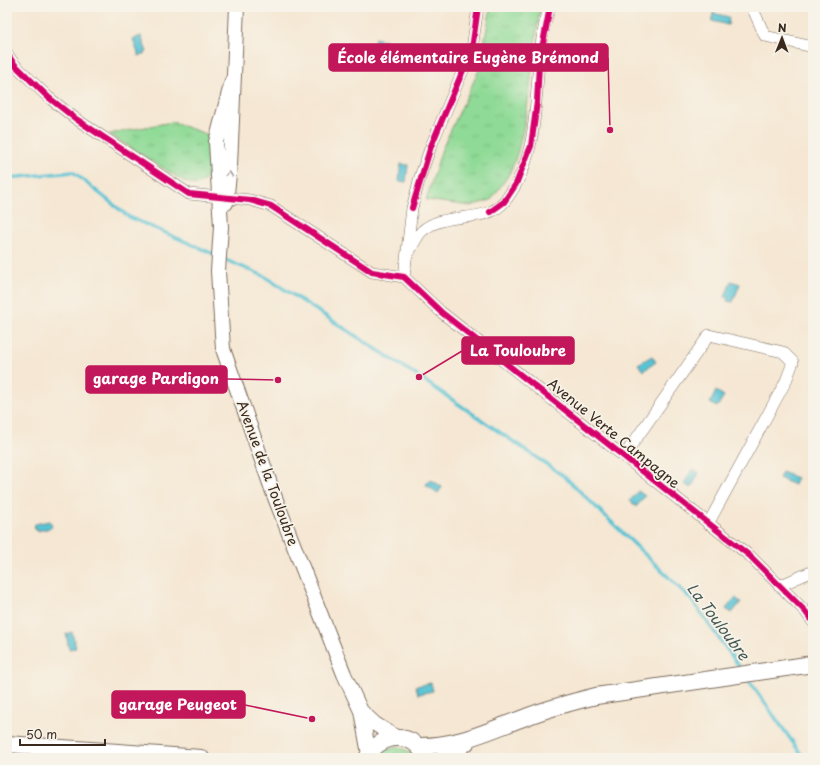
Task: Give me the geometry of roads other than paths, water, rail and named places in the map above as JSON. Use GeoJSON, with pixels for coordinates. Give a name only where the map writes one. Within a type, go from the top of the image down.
{"type":"FeatureCollection","features":[{"type":"Feature","properties":{"kind":"main road"},"geometry":{"type":"LineString","coordinates":[[368,756],[383,741],[396,738],[408,740],[421,752],[436,746],[459,742],[487,733],[533,714],[596,696],[813,664]]}},
{"type":"Feature","properties":{"kind":"main road"},"geometry":{"type":"LineString","coordinates":[[444,758],[458,748],[487,733]]}},
{"type":"Feature","properties":{"kind":"main road"},"geometry":{"type":"LineString","coordinates":[[7,744],[201,758]]}},
{"type":"Feature","properties":{"kind":"street","name":"Avenue de la Touloubre"},"geometry":{"type":"LineString","coordinates":[[238,7],[232,81],[216,142],[223,197],[218,271],[223,349],[274,495],[360,711],[368,756]]}},
{"type":"Feature","properties":{"kind":"street"},"geometry":{"type":"LineString","coordinates":[[7,54],[15,65],[48,97],[76,119],[189,194],[250,200],[271,206],[372,272],[404,277],[412,208],[420,177],[431,146],[472,49],[478,7]]}},
{"type":"Feature","properties":{"kind":"street"},"geometry":{"type":"LineString","coordinates":[[407,256],[422,232],[449,218],[475,217],[490,212],[504,202],[516,184],[532,146],[537,102],[539,64],[550,7]]}},
{"type":"Feature","properties":{"kind":"street"},"geometry":{"type":"LineString","coordinates":[[752,7],[765,36],[813,46]]}},
{"type":"Feature","properties":{"kind":"street","name":"Avenue Verte Campagne"},"geometry":{"type":"LineString","coordinates":[[404,277],[441,312],[750,556],[805,611],[813,622]]}},
{"type":"Feature","properties":{"kind":"street"},"geometry":{"type":"LineString","coordinates":[[624,456],[709,335],[783,352],[793,362],[786,380],[708,524]]}},
{"type":"Feature","properties":{"kind":"street"},"geometry":{"type":"LineString","coordinates":[[779,586],[791,579],[813,571]]}},
{"type":"Feature","properties":{"kind":"street"},"geometry":{"type":"LineString","coordinates":[[360,711],[383,730],[396,738]]}},
{"type":"Feature","properties":{"kind":"water"},"geometry":{"type":"Polygon","coordinates":[[[713,13],[729,17],[728,25],[712,21],[713,13]]]}},
{"type":"Feature","properties":{"kind":"water"},"geometry":{"type":"Polygon","coordinates":[[[141,36],[147,52],[139,56],[133,39],[141,36]]]}},
{"type":"Feature","properties":{"kind":"water"},"geometry":{"type":"Polygon","coordinates":[[[375,38],[388,41],[386,49],[373,46],[375,38]]]}},
{"type":"Feature","properties":{"kind":"water"},"geometry":{"type":"Polygon","coordinates":[[[401,164],[408,165],[406,182],[399,181],[401,164]]]}},
{"type":"Feature","properties":{"kind":"water"},"geometry":{"type":"Polygon","coordinates":[[[731,281],[740,284],[733,302],[727,301],[728,298],[725,297],[731,281]]]}},
{"type":"Feature","properties":{"kind":"water"},"geometry":{"type":"Polygon","coordinates":[[[652,356],[656,362],[643,371],[638,364],[652,356]]]}},
{"type":"Feature","properties":{"kind":"water"},"geometry":{"type":"Polygon","coordinates":[[[716,391],[724,396],[717,407],[710,403],[716,391]]]}},
{"type":"Feature","properties":{"kind":"water"},"geometry":{"type":"Polygon","coordinates":[[[692,469],[699,473],[691,488],[684,484],[692,469]]]}},
{"type":"Feature","properties":{"kind":"water"},"geometry":{"type":"Polygon","coordinates":[[[782,472],[797,478],[794,485],[779,478],[782,472]]]}},
{"type":"Feature","properties":{"kind":"water"},"geometry":{"type":"Polygon","coordinates":[[[430,479],[442,487],[438,493],[426,485],[430,479]]]}},
{"type":"Feature","properties":{"kind":"water"},"geometry":{"type":"Polygon","coordinates":[[[638,491],[645,496],[636,507],[630,501],[638,491]]]}},
{"type":"Feature","properties":{"kind":"water"},"geometry":{"type":"Polygon","coordinates":[[[49,521],[52,524],[51,528],[37,531],[34,528],[35,524],[49,521]]]}},
{"type":"Feature","properties":{"kind":"water"},"geometry":{"type":"Polygon","coordinates":[[[735,598],[741,602],[732,613],[726,609],[735,598]]]}},
{"type":"Feature","properties":{"kind":"water"},"geometry":{"type":"Polygon","coordinates":[[[72,632],[76,648],[69,649],[66,634],[72,632]]]}},
{"type":"Feature","properties":{"kind":"water"},"geometry":{"type":"Polygon","coordinates":[[[431,683],[433,691],[418,694],[416,686],[431,683]]]}},
{"type":"Feature","properties":{"kind":"waterway","name":"La Touloubre"},"geometry":{"type":"LineString","coordinates":[[7,178],[73,172],[129,217],[216,255]]}},
{"type":"Feature","properties":{"kind":"waterway","name":"La Touloubre"},"geometry":{"type":"LineString","coordinates":[[221,258],[264,276],[419,377],[565,477],[691,599],[741,669]]}},
{"type":"Feature","properties":{"kind":"waterway","name":"La Touloubre"},"geometry":{"type":"LineString","coordinates":[[747,678],[804,758]]}},
{"type":"Feature","properties":{"kind":"place","name":"École élémentaire Eugène Brémond"},"geometry":{"type":"Point","coordinates":[610,130]}},
{"type":"Feature","properties":{"kind":"place","name":"La Touloubre"},"geometry":{"type":"Point","coordinates":[419,377]}},
{"type":"Feature","properties":{"kind":"place","name":"garage Pardigon"},"geometry":{"type":"Point","coordinates":[278,380]}},
{"type":"Feature","properties":{"kind":"place","name":"garage Peugeot"},"geometry":{"type":"Point","coordinates":[312,719]}}]}
